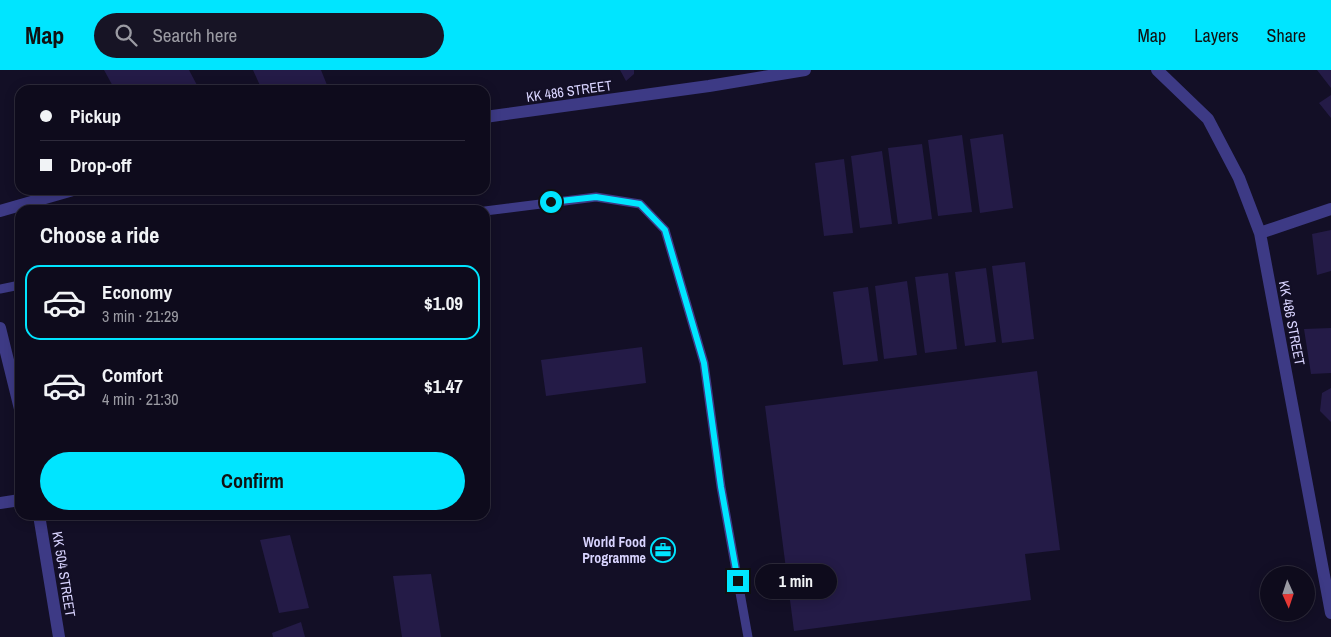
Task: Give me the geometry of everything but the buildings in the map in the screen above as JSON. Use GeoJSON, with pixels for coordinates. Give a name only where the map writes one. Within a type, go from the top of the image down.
{"type":"FeatureCollection","features":[{"type":"Feature","properties":{"kind":"street","name":"KK 486 STREET"},"geometry":{"type":"LineString","coordinates":[[490,116],[709,86],[805,70]]}},
{"type":"Feature","properties":{"kind":"street","name":"KK 486 STREET"},"geometry":{"type":"LineString","coordinates":[[1157,70],[1208,119],[1239,178],[1260,233],[1331,612]]}},
{"type":"Feature","properties":{"kind":"street"},"geometry":{"type":"LineString","coordinates":[[21,205],[55,195]]}},
{"type":"Feature","properties":{"kind":"street"},"geometry":{"type":"LineString","coordinates":[[0,211],[15,207]]}},
{"type":"Feature","properties":{"kind":"street"},"geometry":{"type":"LineString","coordinates":[[1260,233],[1331,209]]}},
{"type":"Feature","properties":{"kind":"street"},"geometry":{"type":"LineString","coordinates":[[0,328],[15,389]]}},
{"type":"Feature","properties":{"kind":"street"},"geometry":{"type":"LineString","coordinates":[[0,503],[15,501]]}},
{"type":"Feature","properties":{"kind":"street","name":"KK 504 STREET"},"geometry":{"type":"LineString","coordinates":[[40,520],[59,637]]}},
{"type":"Feature","properties":{"kind":"lane"},"geometry":{"type":"LineString","coordinates":[[490,210],[596,197],[640,204],[665,230],[704,363],[721,487],[748,637]]}},
{"type":"Feature","properties":{"kind":"lane"},"geometry":{"type":"LineString","coordinates":[[0,289],[15,286]]}},
{"type":"Feature","properties":{"kind":"place","name":"World Food Programme"},"geometry":{"type":"Point","coordinates":[663,550]}},
{"type":"Feature","properties":{"kind":"route"},"geometry":{"type":"LineString","coordinates":[[551,202],[596,197],[640,204],[665,230],[704,363],[721,487],[738,581]]}}]}
